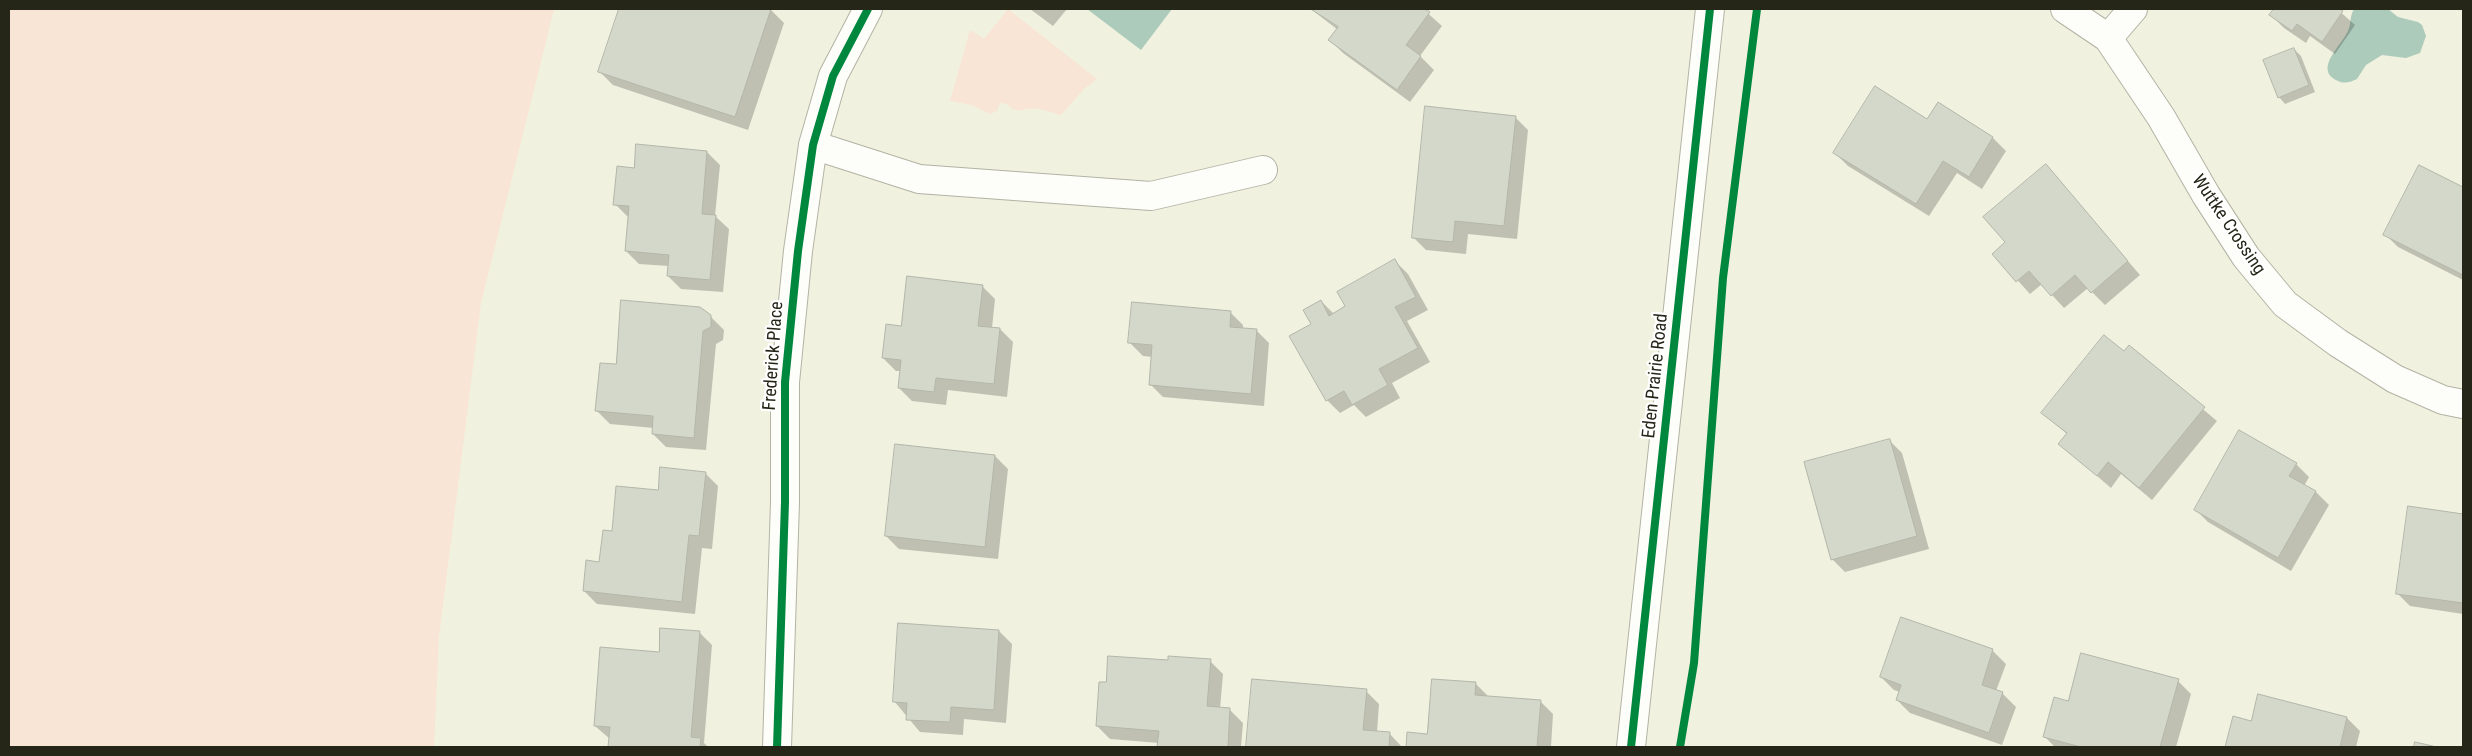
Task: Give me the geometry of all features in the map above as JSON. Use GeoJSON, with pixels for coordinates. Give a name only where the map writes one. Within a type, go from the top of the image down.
{"type":"FeatureCollection","features":[{"type":"Feature","properties":{"kind":"street","name":"Frederick Place"},"geometry":{"type":"LineString","coordinates":[[777,747],[785,502],[785,382],[798,251],[813,145],[833,76],[868,9]]}},
{"type":"Feature","properties":{"kind":"street","name":"Eden Prairie Road"},"geometry":{"type":"LineString","coordinates":[[1631,747],[1710,9]]}},
{"type":"Feature","properties":{"kind":"street","name":"Wuttke Crossing"},"geometry":{"type":"LineString","coordinates":[[2066,9],[2108,38],[2161,117],[2206,195],[2246,257],[2285,304],[2338,343],[2395,379],[2442,400],[2463,404]]}},
{"type":"Feature","properties":{"kind":"street"},"geometry":{"type":"LineString","coordinates":[[2108,38],[2133,9]]}},
{"type":"Feature","properties":{"kind":"street"},"geometry":{"type":"LineString","coordinates":[[813,145],[919,179],[1152,196],[1263,170]]}},
{"type":"Feature","properties":{"kind":"shaded area"},"geometry":{"type":"Polygon","coordinates":[[[9,9],[554,9],[481,303],[439,637],[434,747],[9,747],[9,9]]]}},
{"type":"Feature","properties":{"kind":"shaded area"},"geometry":{"type":"Polygon","coordinates":[[[1008,9],[1097,79],[1084,89],[1061,115],[1036,109],[1020,111],[1012,109],[1007,104],[1000,103],[997,111],[990,114],[972,105],[950,101],[970,30],[984,39],[1008,9]]]}},
{"type":"Feature","properties":{"kind":"shaded area"},"geometry":{"type":"Polygon","coordinates":[[[1087,9],[1172,9],[1141,50],[1087,9]]]}},
{"type":"Feature","properties":{"kind":"shaded area"},"geometry":{"type":"Polygon","coordinates":[[[2354,9],[2388,9],[2398,17],[2418,22],[2422,25],[2426,36],[2420,53],[2406,58],[2382,55],[2366,65],[2357,79],[2348,82],[2338,81],[2331,76],[2328,70],[2329,63],[2349,28],[2354,9]]]}},
{"type":"Feature","properties":{"kind":"building"},"geometry":{"type":"Polygon","coordinates":[[[619,9],[771,9],[735,117],[598,72],[619,9]]]}},
{"type":"Feature","properties":{"kind":"building"},"geometry":{"type":"Polygon","coordinates":[[[1311,9],[1425,9],[1430,12],[1406,45],[1421,56],[1397,90],[1328,40],[1338,27],[1311,9]]]}},
{"type":"Feature","properties":{"kind":"building"},"geometry":{"type":"Polygon","coordinates":[[[2274,9],[2340,9],[2343,11],[2322,42],[2297,24],[2292,31],[2269,15],[2274,9]]]}},
{"type":"Feature","properties":{"kind":"building"},"geometry":{"type":"Polygon","coordinates":[[[2294,48],[2309,85],[2278,98],[2263,60],[2294,48]]]}},
{"type":"Feature","properties":{"kind":"building"},"geometry":{"type":"Polygon","coordinates":[[[1875,86],[1927,119],[1938,102],[1993,137],[1969,177],[1943,161],[1916,204],[1833,153],[1875,86]]]}},
{"type":"Feature","properties":{"kind":"building"},"geometry":{"type":"Polygon","coordinates":[[[1425,106],[1516,116],[1504,226],[1455,221],[1453,242],[1412,238],[1425,106]]]}},
{"type":"Feature","properties":{"kind":"building"},"geometry":{"type":"Polygon","coordinates":[[[636,144],[707,151],[702,214],[716,215],[710,280],[667,276],[669,255],[625,251],[629,206],[613,205],[617,166],[634,168],[636,144]]]}},
{"type":"Feature","properties":{"kind":"building"},"geometry":{"type":"Polygon","coordinates":[[[2046,164],[2128,261],[2091,293],[2075,275],[2051,296],[2029,271],[2016,282],[1992,254],[2005,242],[1983,217],[2046,164]]]}},
{"type":"Feature","properties":{"kind":"building"},"geometry":{"type":"Polygon","coordinates":[[[2419,165],[2463,187],[2463,275],[2383,235],[2419,165]]]}},
{"type":"Feature","properties":{"kind":"building"},"geometry":{"type":"Polygon","coordinates":[[[1395,259],[1416,297],[1395,307],[1418,348],[1379,369],[1388,385],[1352,405],[1344,391],[1326,401],[1289,336],[1311,324],[1303,310],[1321,300],[1329,316],[1345,306],[1337,292],[1395,259]]]}},
{"type":"Feature","properties":{"kind":"building"},"geometry":{"type":"Polygon","coordinates":[[[907,276],[983,285],[978,326],[1000,328],[994,384],[936,378],[934,392],[898,388],[901,360],[882,358],[886,324],[901,326],[907,276]]]}},
{"type":"Feature","properties":{"kind":"building"},"geometry":{"type":"Polygon","coordinates":[[[621,300],[700,307],[711,315],[711,327],[703,331],[694,438],[652,434],[653,416],[595,411],[600,363],[616,364],[621,300]]]}},
{"type":"Feature","properties":{"kind":"building"},"geometry":{"type":"Polygon","coordinates":[[[1132,302],[1231,311],[1230,327],[1257,329],[1251,394],[1149,385],[1152,345],[1128,343],[1132,302]]]}},
{"type":"Feature","properties":{"kind":"building"},"geometry":{"type":"Polygon","coordinates":[[[2104,335],[2124,351],[2129,345],[2205,407],[2139,488],[2108,462],[2097,476],[2058,444],[2067,433],[2041,413],[2104,335]]]}},
{"type":"Feature","properties":{"kind":"building"},"geometry":{"type":"Polygon","coordinates":[[[2239,430],[2297,463],[2289,476],[2316,491],[2278,558],[2194,510],[2239,430]]]}},
{"type":"Feature","properties":{"kind":"building"},"geometry":{"type":"Polygon","coordinates":[[[1890,439],[1917,536],[1831,560],[1804,462],[1890,439]]]}},
{"type":"Feature","properties":{"kind":"building"},"geometry":{"type":"Polygon","coordinates":[[[895,444],[995,455],[985,547],[885,536],[895,444]]]}},
{"type":"Feature","properties":{"kind":"building"},"geometry":{"type":"Polygon","coordinates":[[[660,467],[706,472],[699,536],[689,535],[682,602],[583,591],[586,560],[599,562],[603,530],[612,531],[616,486],[658,490],[660,467]]]}},
{"type":"Feature","properties":{"kind":"building"},"geometry":{"type":"Polygon","coordinates":[[[2408,506],[2463,514],[2463,603],[2396,594],[2408,506]]]}},
{"type":"Feature","properties":{"kind":"building"},"geometry":{"type":"Polygon","coordinates":[[[1901,617],[1993,649],[1982,685],[2003,692],[1989,733],[1896,700],[1901,685],[1880,677],[1901,617]]]}},
{"type":"Feature","properties":{"kind":"building"},"geometry":{"type":"Polygon","coordinates":[[[898,623],[999,630],[994,710],[951,707],[950,722],[906,720],[907,703],[893,702],[898,623]]]}},
{"type":"Feature","properties":{"kind":"building"},"geometry":{"type":"Polygon","coordinates":[[[660,628],[700,631],[691,737],[701,738],[700,747],[608,747],[610,727],[594,726],[600,647],[659,652],[660,628]]]}},
{"type":"Feature","properties":{"kind":"building"},"geometry":{"type":"Polygon","coordinates":[[[2081,653],[2179,679],[2160,747],[2081,747],[2043,737],[2054,697],[2068,701],[2081,653]]]}},
{"type":"Feature","properties":{"kind":"building"},"geometry":{"type":"Polygon","coordinates":[[[1108,656],[1168,660],[1168,656],[1211,659],[1207,706],[1230,708],[1228,747],[1157,747],[1159,731],[1096,726],[1099,682],[1106,682],[1108,656]]]}},
{"type":"Feature","properties":{"kind":"building"},"geometry":{"type":"Polygon","coordinates":[[[1252,679],[1367,689],[1363,730],[1390,732],[1389,747],[1246,747],[1252,679]]]}},
{"type":"Feature","properties":{"kind":"building"},"geometry":{"type":"Polygon","coordinates":[[[1432,679],[1476,682],[1475,695],[1541,700],[1537,747],[1406,747],[1407,732],[1427,734],[1432,679]]]}},
{"type":"Feature","properties":{"kind":"building"},"geometry":{"type":"Polygon","coordinates":[[[2258,694],[2347,717],[2340,747],[2225,747],[2233,716],[2251,721],[2258,694]]]}},
{"type":"Feature","properties":{"kind":"building"},"geometry":{"type":"Polygon","coordinates":[[[2415,742],[2437,747],[2414,747],[2415,742]]]}},
{"type":"Feature","properties":{"kind":"cycle path"},"geometry":{"type":"LineString","coordinates":[[777,747],[785,502],[785,382],[798,251],[813,145],[833,76],[868,9]]}},
{"type":"Feature","properties":{"kind":"cycle path"},"geometry":{"type":"LineString","coordinates":[[1631,747],[1710,9]]}},
{"type":"Feature","properties":{"kind":"cycle path"},"geometry":{"type":"LineString","coordinates":[[1680,747],[1694,663],[1723,278],[1757,9]]}}]}
